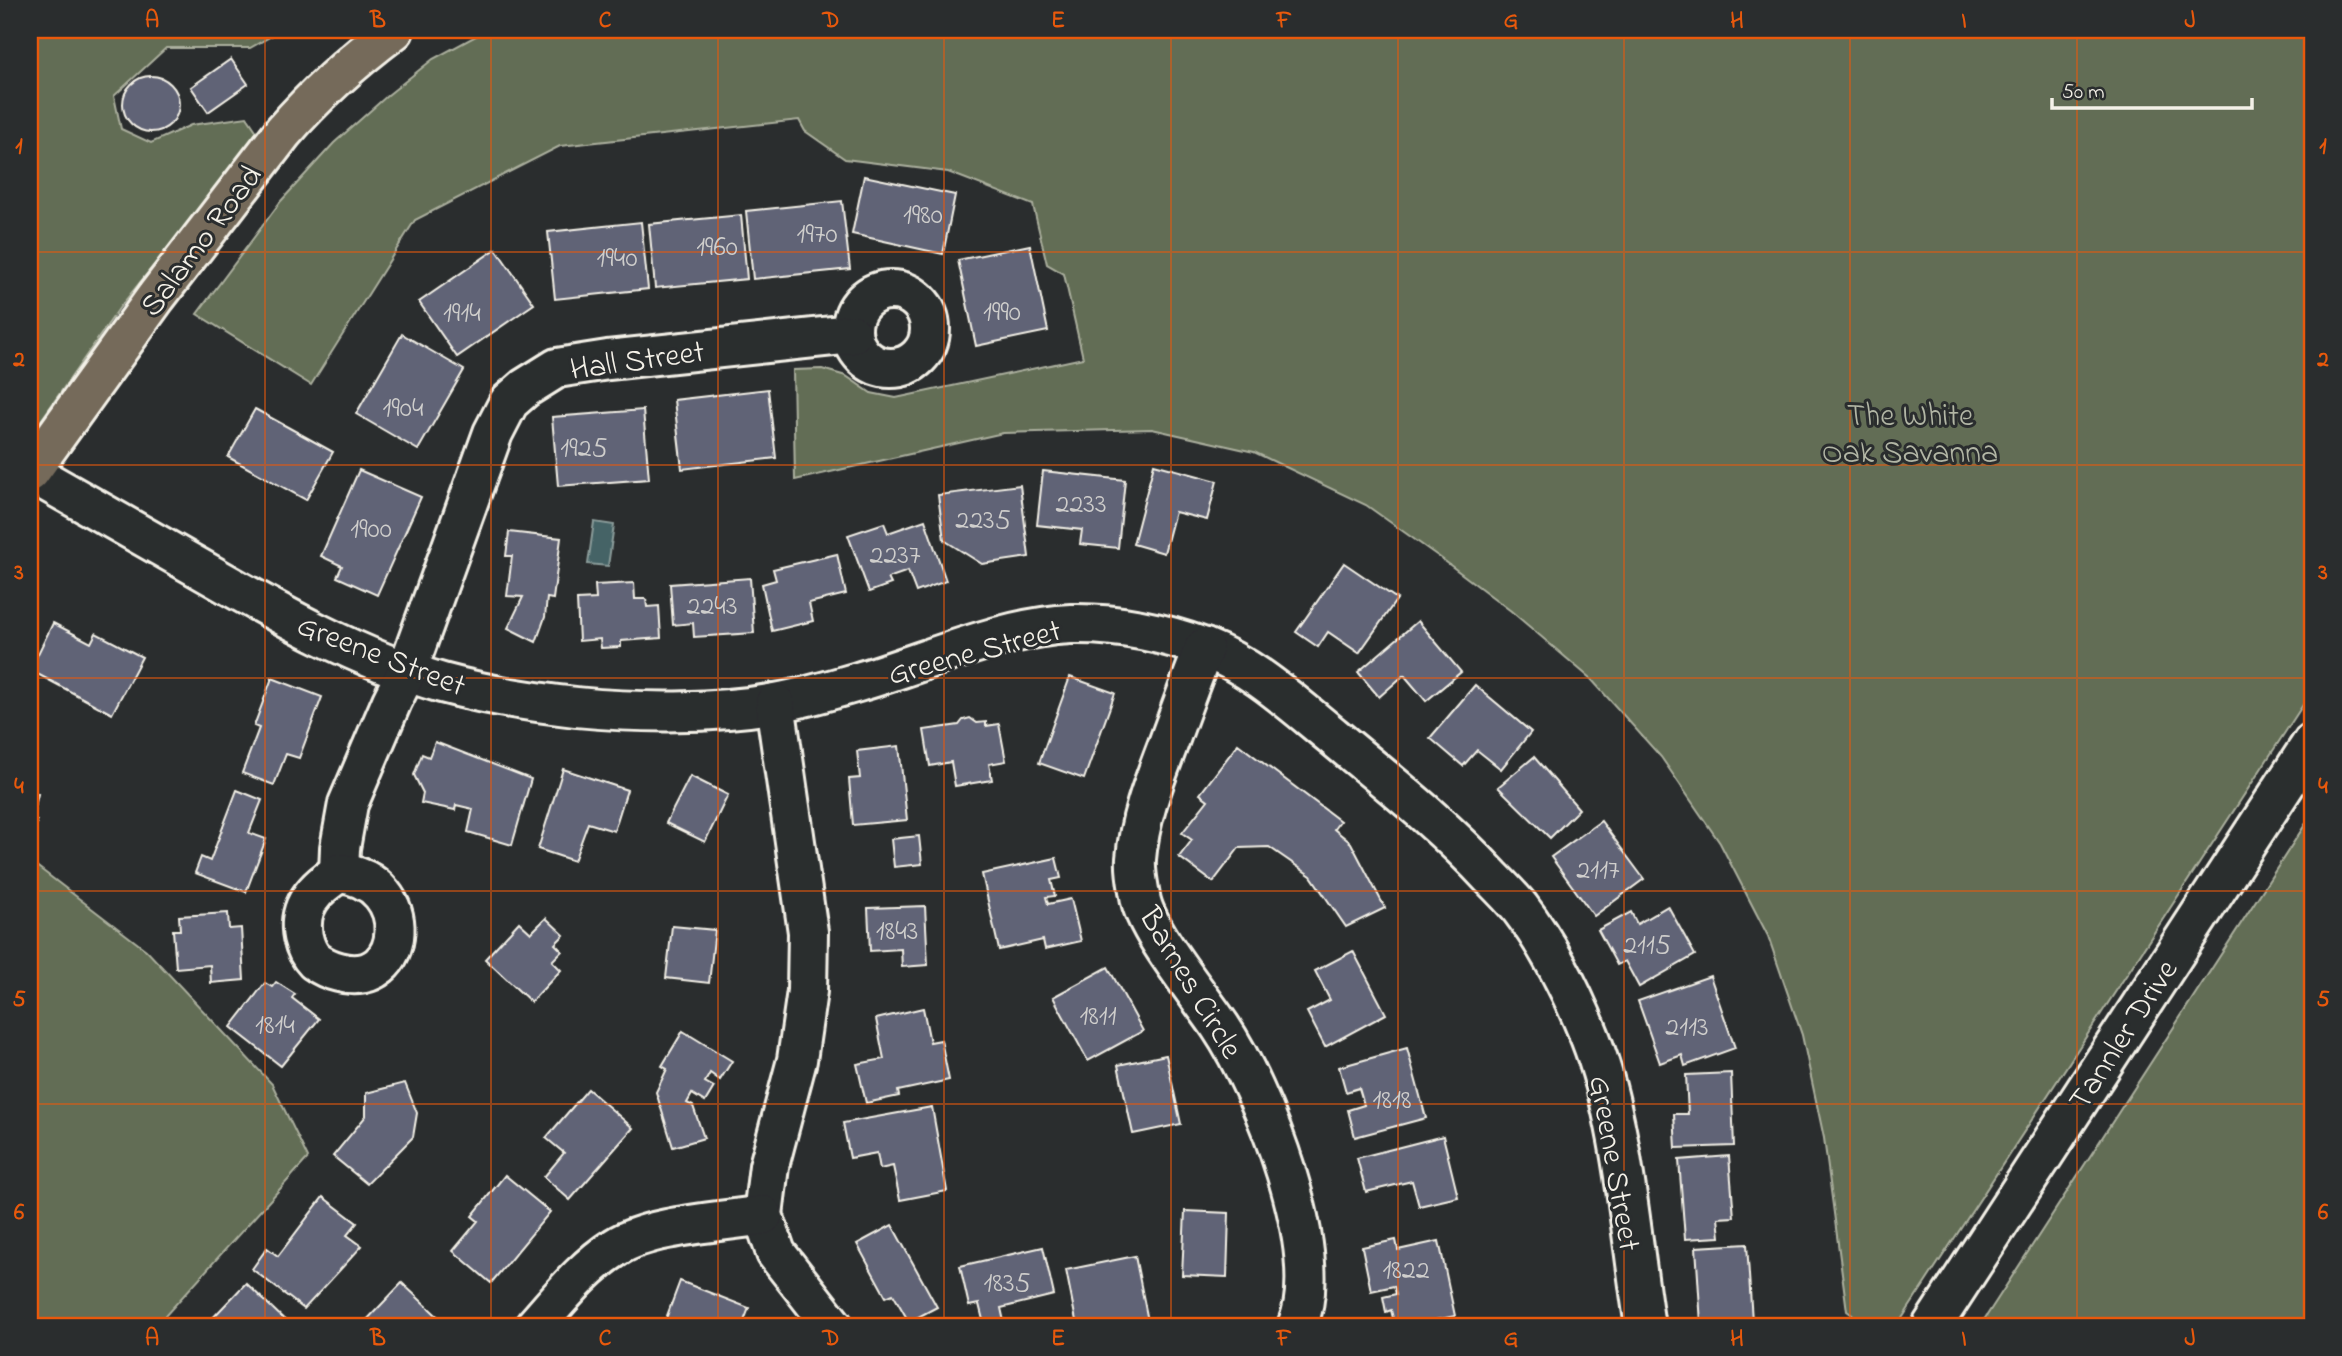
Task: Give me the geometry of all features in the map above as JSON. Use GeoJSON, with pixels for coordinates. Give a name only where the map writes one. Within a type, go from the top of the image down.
{"type":"FeatureCollection","features":[{"type":"Feature","properties":{"kind":"main road","name":"Salamo Road"},"geometry":{"type":"LineString","coordinates":[[30,472],[156,297],[275,143],[300,113],[343,72],[394,30]]}},
{"type":"Feature","properties":{"kind":"street","name":"Hall Street"},"geometry":{"type":"LineString","coordinates":[[339,873],[340,848],[348,804],[407,671],[493,433],[509,402],[557,368],[598,361],[852,334]]}},
{"type":"Feature","properties":{"kind":"street","name":"Greene Street"},"geometry":{"type":"LineString","coordinates":[[30,472],[274,611],[407,671],[490,694],[583,707],[704,710],[775,703],[850,685],[987,641],[1033,629],[1068,624],[1109,625],[1149,631],[1204,648],[1233,661],[1266,682],[1424,811],[1520,908],[1561,972],[1591,1040],[1616,1125],[1645,1326]]}},
{"type":"Feature","properties":{"kind":"street","name":"Barnes Circle"},"geometry":{"type":"LineString","coordinates":[[1204,648],[1144,809],[1136,861],[1140,901],[1157,936],[1222,1029],[1245,1069],[1277,1143],[1294,1205],[1304,1259],[1306,1293],[1303,1324]]}},
{"type":"Feature","properties":{"kind":"street"},"geometry":{"type":"LineString","coordinates":[[775,703],[807,919],[808,967],[797,1060],[769,1166],[763,1215],[776,1252],[833,1326]]}},
{"type":"Feature","properties":{"kind":"street","name":"Tannler Drive"},"geometry":{"type":"LineString","coordinates":[[1932,1326],[2312,743]]}},
{"type":"Feature","properties":{"kind":"street"},"geometry":{"type":"LineString","coordinates":[[535,1326],[587,1268],[617,1245],[644,1234],[763,1215]]}},
{"type":"Feature","properties":{"kind":"green space"},"geometry":{"type":"Polygon","coordinates":[[[30,30],[282,30],[250,48],[166,48],[114,96],[121,129],[151,143],[191,125],[247,117],[259,135],[120,307],[30,436],[30,30]]]}},
{"type":"Feature","properties":{"kind":"green space","name":"The White Oak Savanna"},"geometry":{"type":"Polygon","coordinates":[[[487,30],[2312,30],[2312,691],[1897,1326],[1867,1326],[1847,1311],[1824,1138],[1802,1035],[1768,936],[1720,843],[1661,757],[1591,679],[1511,611],[1366,505],[1254,452],[1152,429],[1003,433],[795,480],[793,370],[822,369],[846,376],[871,393],[896,398],[1083,358],[1064,274],[1047,264],[1033,205],[948,172],[845,159],[805,131],[799,120],[560,146],[415,220],[311,385],[197,314],[281,201],[334,143],[433,59],[487,30]]]}},
{"type":"Feature","properties":{"kind":"green space"},"geometry":{"type":"Polygon","coordinates":[[[2312,814],[2312,1326],[1980,1326],[2312,814]]]}},
{"type":"Feature","properties":{"kind":"green space"},"geometry":{"type":"Polygon","coordinates":[[[30,861],[146,950],[272,1084],[308,1158],[156,1326],[30,1326],[30,861]]]}},
{"type":"Feature","properties":{"kind":"water"},"geometry":{"type":"Polygon","coordinates":[[[594,522],[614,525],[608,566],[588,564],[594,522]]]}},
{"type":"Feature","properties":{"kind":"building"},"geometry":{"type":"Polygon","coordinates":[[[231,59],[248,84],[208,112],[191,87],[231,59]]]}},
{"type":"Feature","properties":{"kind":"building"},"geometry":{"type":"Polygon","coordinates":[[[145,76],[157,76],[167,80],[175,88],[179,104],[175,120],[167,128],[157,132],[145,132],[135,128],[127,120],[123,110],[123,98],[127,88],[135,80],[145,76]]]}},
{"type":"Feature","properties":{"kind":"building"},"geometry":{"type":"Polygon","coordinates":[[[864,176],[955,195],[943,254],[852,234],[864,176]]]}},
{"type":"Feature","properties":{"kind":"building"},"geometry":{"type":"Polygon","coordinates":[[[842,201],[850,269],[753,279],[746,211],[842,201]]]}},
{"type":"Feature","properties":{"kind":"building"},"geometry":{"type":"Polygon","coordinates":[[[741,215],[747,279],[655,288],[649,224],[741,215]]]}},
{"type":"Feature","properties":{"kind":"building"},"geometry":{"type":"Polygon","coordinates":[[[641,222],[648,289],[555,299],[548,232],[641,222]]]}},
{"type":"Feature","properties":{"kind":"building"},"geometry":{"type":"Polygon","coordinates":[[[1030,245],[1048,331],[976,346],[958,260],[1030,245]]]}},
{"type":"Feature","properties":{"kind":"building"},"geometry":{"type":"Polygon","coordinates":[[[496,249],[534,304],[457,357],[419,302],[496,249]]]}},
{"type":"Feature","properties":{"kind":"building"},"geometry":{"type":"Polygon","coordinates":[[[402,334],[464,370],[418,450],[356,414],[402,334]]]}},
{"type":"Feature","properties":{"kind":"building"},"geometry":{"type":"Polygon","coordinates":[[[768,389],[776,458],[682,469],[674,400],[768,389]]]}},
{"type":"Feature","properties":{"kind":"building"},"geometry":{"type":"Polygon","coordinates":[[[255,409],[333,452],[306,500],[228,457],[255,409]]]}},
{"type":"Feature","properties":{"kind":"building"},"geometry":{"type":"Polygon","coordinates":[[[643,410],[649,479],[558,486],[552,417],[643,410]]]}},
{"type":"Feature","properties":{"kind":"building"},"geometry":{"type":"Polygon","coordinates":[[[1154,464],[1217,481],[1207,520],[1175,512],[1164,553],[1133,544],[1154,464]]]}},
{"type":"Feature","properties":{"kind":"building"},"geometry":{"type":"Polygon","coordinates":[[[359,470],[421,497],[377,595],[337,577],[342,566],[321,556],[359,470]]]}},
{"type":"Feature","properties":{"kind":"building"},"geometry":{"type":"Polygon","coordinates":[[[1043,471],[1125,480],[1118,548],[1080,544],[1082,530],[1037,525],[1043,471]]]}},
{"type":"Feature","properties":{"kind":"building"},"geometry":{"type":"Polygon","coordinates":[[[1020,485],[1029,557],[982,564],[944,540],[938,495],[1020,485]]]}},
{"type":"Feature","properties":{"kind":"building"},"geometry":{"type":"Polygon","coordinates":[[[925,520],[946,581],[916,592],[908,571],[888,578],[891,584],[869,592],[848,535],[884,523],[888,533],[925,520]]]}},
{"type":"Feature","properties":{"kind":"building"},"geometry":{"type":"Polygon","coordinates":[[[509,532],[561,538],[553,599],[547,598],[545,617],[536,642],[508,628],[523,597],[507,596],[512,556],[506,556],[509,532]]]}},
{"type":"Feature","properties":{"kind":"building"},"geometry":{"type":"Polygon","coordinates":[[[837,554],[846,594],[809,603],[813,621],[772,631],[762,584],[776,580],[773,569],[837,554]]]}},
{"type":"Feature","properties":{"kind":"building"},"geometry":{"type":"Polygon","coordinates":[[[1344,563],[1397,599],[1359,653],[1328,632],[1318,647],[1296,632],[1344,563]]]}},
{"type":"Feature","properties":{"kind":"building"},"geometry":{"type":"Polygon","coordinates":[[[750,578],[754,633],[694,637],[693,623],[673,625],[670,584],[750,578]]]}},
{"type":"Feature","properties":{"kind":"building"},"geometry":{"type":"Polygon","coordinates":[[[634,583],[635,599],[646,599],[647,607],[659,606],[661,638],[621,641],[621,647],[601,648],[600,639],[579,641],[577,600],[596,599],[595,585],[634,583]]]}},
{"type":"Feature","properties":{"kind":"building"},"geometry":{"type":"Polygon","coordinates":[[[1418,621],[1461,672],[1426,701],[1404,675],[1379,697],[1358,672],[1418,621]]]}},
{"type":"Feature","properties":{"kind":"building"},"geometry":{"type":"Polygon","coordinates":[[[53,623],[91,643],[96,633],[142,657],[112,714],[30,670],[53,623]]]}},
{"type":"Feature","properties":{"kind":"building"},"geometry":{"type":"Polygon","coordinates":[[[1070,677],[1115,693],[1084,779],[1039,763],[1070,677]]]}},
{"type":"Feature","properties":{"kind":"building"},"geometry":{"type":"Polygon","coordinates":[[[272,678],[322,697],[299,758],[286,754],[274,785],[242,773],[259,728],[254,726],[272,678]]]}},
{"type":"Feature","properties":{"kind":"building"},"geometry":{"type":"Polygon","coordinates":[[[1475,685],[1531,732],[1501,769],[1477,750],[1463,766],[1430,738],[1475,685]]]}},
{"type":"Feature","properties":{"kind":"building"},"geometry":{"type":"Polygon","coordinates":[[[970,718],[977,723],[986,722],[986,726],[999,724],[1006,761],[989,764],[992,780],[955,786],[951,762],[930,766],[924,730],[959,725],[970,718]]]}},
{"type":"Feature","properties":{"kind":"building"},"geometry":{"type":"Polygon","coordinates":[[[435,742],[531,779],[512,845],[468,832],[473,809],[456,805],[455,810],[421,803],[423,793],[414,775],[422,754],[429,757],[435,742]]]}},
{"type":"Feature","properties":{"kind":"building"},"geometry":{"type":"Polygon","coordinates":[[[1238,744],[1340,821],[1334,829],[1351,843],[1385,908],[1346,927],[1311,876],[1269,847],[1239,848],[1213,882],[1179,857],[1192,840],[1182,833],[1208,800],[1200,794],[1238,744]]]}},
{"type":"Feature","properties":{"kind":"building"},"geometry":{"type":"Polygon","coordinates":[[[899,746],[907,820],[853,825],[849,779],[860,778],[857,751],[899,746]]]}},
{"type":"Feature","properties":{"kind":"building"},"geometry":{"type":"Polygon","coordinates":[[[1534,757],[1579,809],[1550,838],[1498,787],[1534,757]]]}},
{"type":"Feature","properties":{"kind":"building"},"geometry":{"type":"Polygon","coordinates":[[[563,769],[627,790],[614,831],[588,823],[574,861],[538,849],[563,769]]]}},
{"type":"Feature","properties":{"kind":"building"},"geometry":{"type":"Polygon","coordinates":[[[690,776],[728,795],[705,842],[666,823],[690,776]]]}},
{"type":"Feature","properties":{"kind":"building"},"geometry":{"type":"Polygon","coordinates":[[[237,790],[262,800],[249,833],[266,839],[246,892],[195,873],[201,857],[210,861],[237,790]]]}},
{"type":"Feature","properties":{"kind":"building"},"geometry":{"type":"Polygon","coordinates":[[[30,792],[38,794],[32,819],[37,821],[32,845],[30,844],[30,792]]]}},
{"type":"Feature","properties":{"kind":"building"},"geometry":{"type":"Polygon","coordinates":[[[1601,821],[1644,879],[1594,916],[1551,857],[1601,821]]]}},
{"type":"Feature","properties":{"kind":"building"},"geometry":{"type":"Polygon","coordinates":[[[919,836],[922,864],[894,867],[891,839],[919,836]]]}},
{"type":"Feature","properties":{"kind":"building"},"geometry":{"type":"Polygon","coordinates":[[[1056,858],[1061,878],[1051,880],[1055,896],[1046,897],[1048,904],[1071,899],[1081,941],[1045,949],[1043,940],[999,950],[982,874],[1056,858]]]}},
{"type":"Feature","properties":{"kind":"building"},"geometry":{"type":"Polygon","coordinates":[[[925,906],[928,965],[902,967],[901,949],[870,951],[868,908],[925,906]]]}},
{"type":"Feature","properties":{"kind":"building"},"geometry":{"type":"Polygon","coordinates":[[[1668,906],[1695,955],[1639,987],[1625,961],[1617,965],[1598,930],[1631,912],[1637,924],[1668,906]]]}},
{"type":"Feature","properties":{"kind":"building"},"geometry":{"type":"Polygon","coordinates":[[[228,913],[229,929],[241,928],[244,980],[211,983],[210,965],[176,968],[173,930],[180,930],[179,916],[228,913]]]}},
{"type":"Feature","properties":{"kind":"building"},"geometry":{"type":"Polygon","coordinates":[[[546,918],[564,935],[555,944],[562,951],[552,961],[561,970],[531,1002],[485,959],[519,922],[531,933],[546,918]]]}},
{"type":"Feature","properties":{"kind":"building"},"geometry":{"type":"Polygon","coordinates":[[[672,926],[715,930],[709,983],[666,978],[672,926]]]}},
{"type":"Feature","properties":{"kind":"building"},"geometry":{"type":"Polygon","coordinates":[[[1353,951],[1386,1014],[1325,1047],[1307,1012],[1330,1000],[1315,971],[1353,951]]]}},
{"type":"Feature","properties":{"kind":"building"},"geometry":{"type":"Polygon","coordinates":[[[1108,967],[1143,1031],[1088,1061],[1053,997],[1108,967]]]}},
{"type":"Feature","properties":{"kind":"building"},"geometry":{"type":"Polygon","coordinates":[[[1710,976],[1735,1048],[1685,1066],[1682,1055],[1660,1063],[1638,1001],[1710,976]]]}},
{"type":"Feature","properties":{"kind":"building"},"geometry":{"type":"Polygon","coordinates":[[[276,982],[295,994],[292,998],[319,1019],[281,1066],[231,1027],[265,983],[272,987],[276,982]]]}},
{"type":"Feature","properties":{"kind":"building"},"geometry":{"type":"Polygon","coordinates":[[[923,1008],[930,1042],[941,1040],[949,1080],[898,1091],[899,1096],[866,1103],[857,1064],[884,1059],[876,1019],[923,1008]]]}},
{"type":"Feature","properties":{"kind":"building"},"geometry":{"type":"Polygon","coordinates":[[[683,1031],[732,1061],[720,1080],[710,1073],[705,1082],[714,1087],[705,1102],[692,1094],[687,1103],[693,1106],[704,1138],[673,1147],[656,1092],[667,1069],[662,1066],[683,1031]]]}},
{"type":"Feature","properties":{"kind":"building"},"geometry":{"type":"Polygon","coordinates":[[[1407,1048],[1426,1118],[1355,1137],[1348,1110],[1364,1105],[1359,1088],[1346,1092],[1339,1067],[1407,1048]]]}},
{"type":"Feature","properties":{"kind":"building"},"geometry":{"type":"Polygon","coordinates":[[[1166,1055],[1181,1124],[1133,1134],[1118,1065],[1166,1055]]]}},
{"type":"Feature","properties":{"kind":"building"},"geometry":{"type":"Polygon","coordinates":[[[1731,1073],[1734,1146],[1676,1148],[1674,1114],[1688,1114],[1686,1075],[1731,1073]]]}},
{"type":"Feature","properties":{"kind":"building"},"geometry":{"type":"Polygon","coordinates":[[[405,1083],[417,1113],[413,1137],[367,1184],[333,1156],[366,1116],[366,1093],[405,1083]]]}},
{"type":"Feature","properties":{"kind":"building"},"geometry":{"type":"Polygon","coordinates":[[[588,1089],[633,1128],[570,1200],[544,1177],[564,1153],[546,1138],[588,1089]]]}},
{"type":"Feature","properties":{"kind":"building"},"geometry":{"type":"Polygon","coordinates":[[[932,1107],[947,1191],[900,1200],[893,1166],[880,1169],[877,1153],[850,1158],[843,1123],[932,1107]]]}},
{"type":"Feature","properties":{"kind":"building"},"geometry":{"type":"Polygon","coordinates":[[[1443,1136],[1458,1197],[1419,1206],[1412,1181],[1366,1192],[1357,1158],[1443,1136]]]}},
{"type":"Feature","properties":{"kind":"building"},"geometry":{"type":"Polygon","coordinates":[[[1729,1156],[1734,1217],[1718,1218],[1720,1237],[1685,1239],[1679,1160],[1729,1156]]]}},
{"type":"Feature","properties":{"kind":"building"},"geometry":{"type":"Polygon","coordinates":[[[505,1175],[550,1212],[491,1283],[453,1251],[478,1221],[472,1216],[505,1175]]]}},
{"type":"Feature","properties":{"kind":"building"},"geometry":{"type":"Polygon","coordinates":[[[323,1197],[357,1223],[347,1235],[362,1246],[304,1309],[252,1269],[267,1248],[278,1256],[323,1197]]]}},
{"type":"Feature","properties":{"kind":"building"},"geometry":{"type":"Polygon","coordinates":[[[1185,1211],[1229,1213],[1227,1277],[1182,1275],[1185,1211]]]}},
{"type":"Feature","properties":{"kind":"building"},"geometry":{"type":"Polygon","coordinates":[[[892,1225],[937,1307],[909,1322],[893,1294],[886,1297],[857,1244],[892,1225]]]}},
{"type":"Feature","properties":{"kind":"building"},"geometry":{"type":"Polygon","coordinates":[[[1396,1240],[1398,1250],[1439,1241],[1455,1316],[1395,1326],[1391,1310],[1386,1312],[1383,1297],[1396,1294],[1394,1286],[1371,1291],[1362,1247],[1396,1240]]]}},
{"type":"Feature","properties":{"kind":"building"},"geometry":{"type":"Polygon","coordinates":[[[1747,1244],[1752,1321],[1701,1324],[1696,1247],[1747,1244]]]}},
{"type":"Feature","properties":{"kind":"building"},"geometry":{"type":"Polygon","coordinates":[[[1043,1247],[1054,1295],[1001,1308],[1005,1326],[967,1326],[966,1324],[983,1320],[979,1304],[969,1306],[960,1266],[1043,1247]]]}},
{"type":"Feature","properties":{"kind":"building"},"geometry":{"type":"Polygon","coordinates":[[[1135,1256],[1149,1326],[1077,1326],[1066,1270],[1135,1256]]]}},
{"type":"Feature","properties":{"kind":"building"},"geometry":{"type":"Polygon","coordinates":[[[680,1281],[749,1308],[742,1326],[664,1324],[680,1281]]]}},
{"type":"Feature","properties":{"kind":"building"},"geometry":{"type":"Polygon","coordinates":[[[246,1283],[291,1326],[205,1326],[246,1283]]]}},
{"type":"Feature","properties":{"kind":"building"},"geometry":{"type":"Polygon","coordinates":[[[402,1283],[448,1326],[361,1326],[402,1283]]]}}]}
